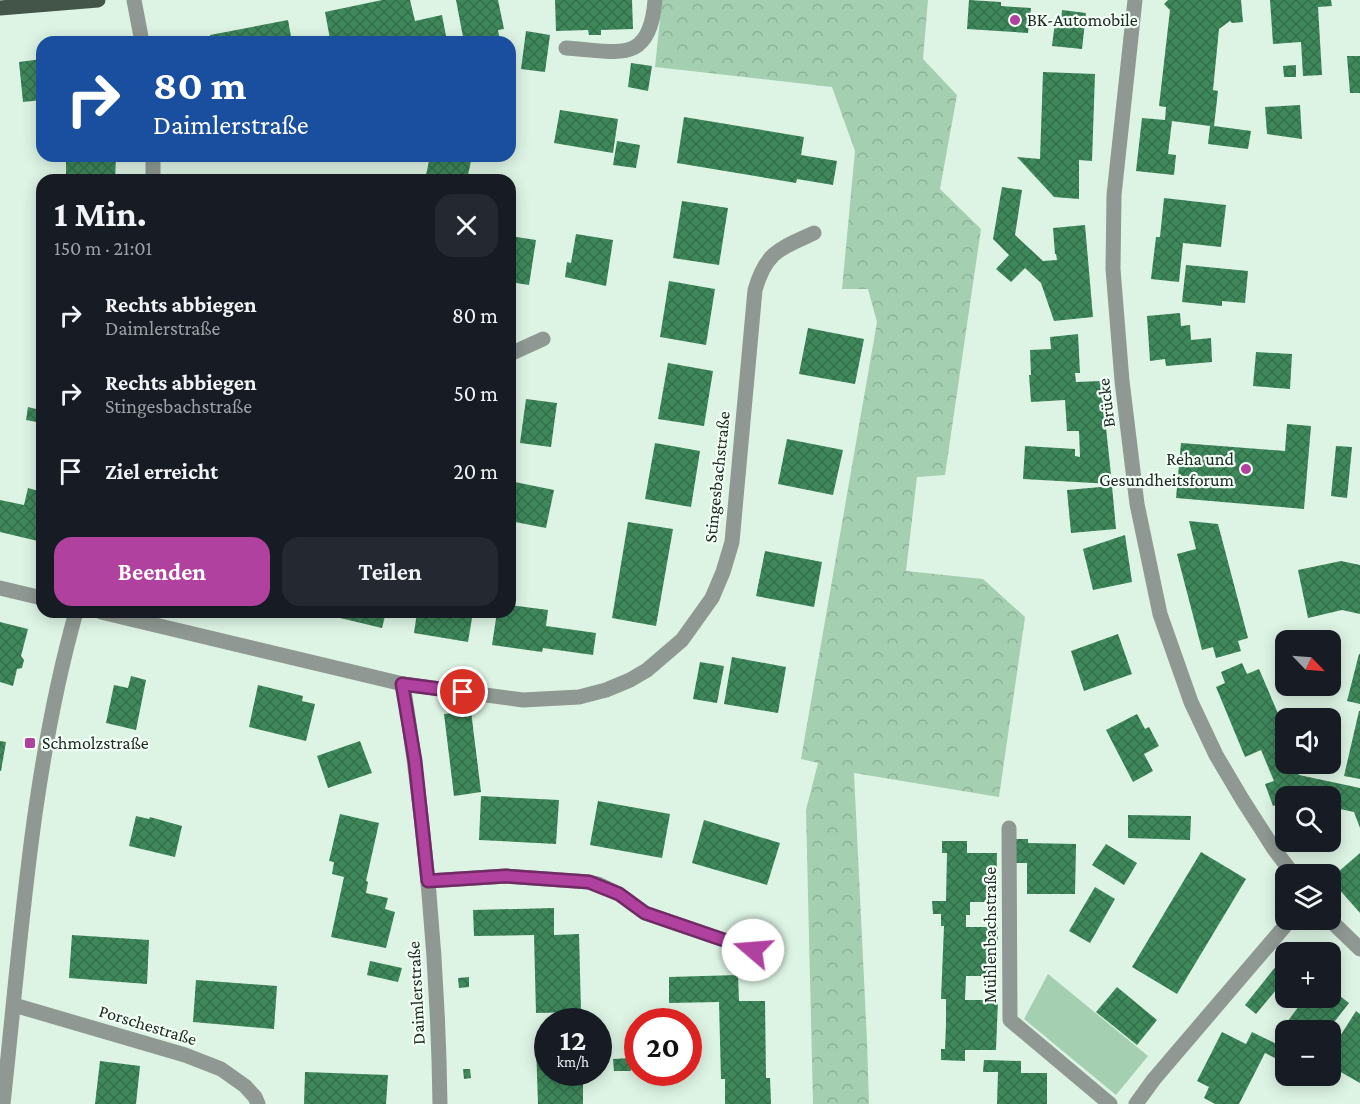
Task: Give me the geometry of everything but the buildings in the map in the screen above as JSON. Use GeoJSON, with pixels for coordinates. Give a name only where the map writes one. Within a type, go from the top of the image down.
{"type":"FeatureCollection","features":[{"type":"Feature","properties":{"kind":"main road"},"geometry":{"type":"LineString","coordinates":[[0,8],[34,3],[98,0]]}},
{"type":"Feature","properties":{"kind":"street"},"geometry":{"type":"LineString","coordinates":[[134,0],[141,36]]}},
{"type":"Feature","properties":{"kind":"street"},"geometry":{"type":"LineString","coordinates":[[566,48],[625,51],[637,48],[650,31],[655,0]]}},
{"type":"Feature","properties":{"kind":"street","name":"Brücke"},"geometry":{"type":"LineString","coordinates":[[1135,0],[1114,195],[1113,269],[1122,381],[1137,504],[1160,614],[1191,702],[1216,755],[1269,842],[1286,864]]}},
{"type":"Feature","properties":{"kind":"street","name":"Stingesbachstraße"},"geometry":{"type":"LineString","coordinates":[[126,618],[402,684],[524,700],[579,697],[606,690],[630,680],[647,670],[682,640],[711,598],[723,572],[732,542],[754,290],[761,271],[771,257],[783,247],[814,233]]}},
{"type":"Feature","properties":{"kind":"street"},"geometry":{"type":"LineString","coordinates":[[516,351],[543,339]]}},
{"type":"Feature","properties":{"kind":"street"},"geometry":{"type":"LineString","coordinates":[[0,588],[36,597]]}},
{"type":"Feature","properties":{"kind":"street"},"geometry":{"type":"LineString","coordinates":[[3,1104],[28,872],[45,744],[61,666],[74,618]]}},
{"type":"Feature","properties":{"kind":"street","name":"Daimlerstraße"},"geometry":{"type":"LineString","coordinates":[[402,684],[415,761],[428,881],[437,987],[440,1104]]}},
{"type":"Feature","properties":{"kind":"street","name":"Mühlenbachstraße"},"geometry":{"type":"LineString","coordinates":[[1009,828],[1010,1020],[1110,1104]]}},
{"type":"Feature","properties":{"kind":"street"},"geometry":{"type":"LineString","coordinates":[[428,881],[506,876],[589,882],[619,894],[645,913],[753,950]]}},
{"type":"Feature","properties":{"kind":"street"},"geometry":{"type":"LineString","coordinates":[[1136,1104],[1282,930]]}},
{"type":"Feature","properties":{"kind":"street"},"geometry":{"type":"LineString","coordinates":[[1340,930],[1360,949]]}},
{"type":"Feature","properties":{"kind":"street","name":"Porschestraße"},"geometry":{"type":"LineString","coordinates":[[14,1005],[184,1055],[221,1069],[245,1086],[258,1104]]}},
{"type":"Feature","properties":{"kind":"green space"},"geometry":{"type":"Polygon","coordinates":[[[662,0],[928,0],[923,59],[957,95],[940,189],[981,229],[945,475],[917,477],[906,571],[983,579],[1025,617],[999,797],[854,773],[869,1104],[813,1104],[806,810],[818,763],[801,759],[877,322],[868,289],[842,289],[855,151],[832,87],[655,67],[662,0]]]}},
{"type":"Feature","properties":{"kind":"green space"},"geometry":{"type":"Polygon","coordinates":[[[1048,974],[1148,1056],[1116,1095],[1024,1019],[1048,974]]]}},
{"type":"Feature","properties":{"kind":"place","name":"BK-Automobile"},"geometry":{"type":"Point","coordinates":[1015,20]}},
{"type":"Feature","properties":{"kind":"place","name":"Reha und Gesundheitsforum"},"geometry":{"type":"Point","coordinates":[1246,469]}},
{"type":"Feature","properties":{"kind":"place","name":"Schmolzstraße"},"geometry":{"type":"Point","coordinates":[30,743]}},
{"type":"Feature","properties":{"kind":"route"},"geometry":{"type":"LineString","coordinates":[[463,692],[402,684],[415,761],[428,881],[506,876],[589,882],[619,894],[645,913],[753,950]]}}]}
